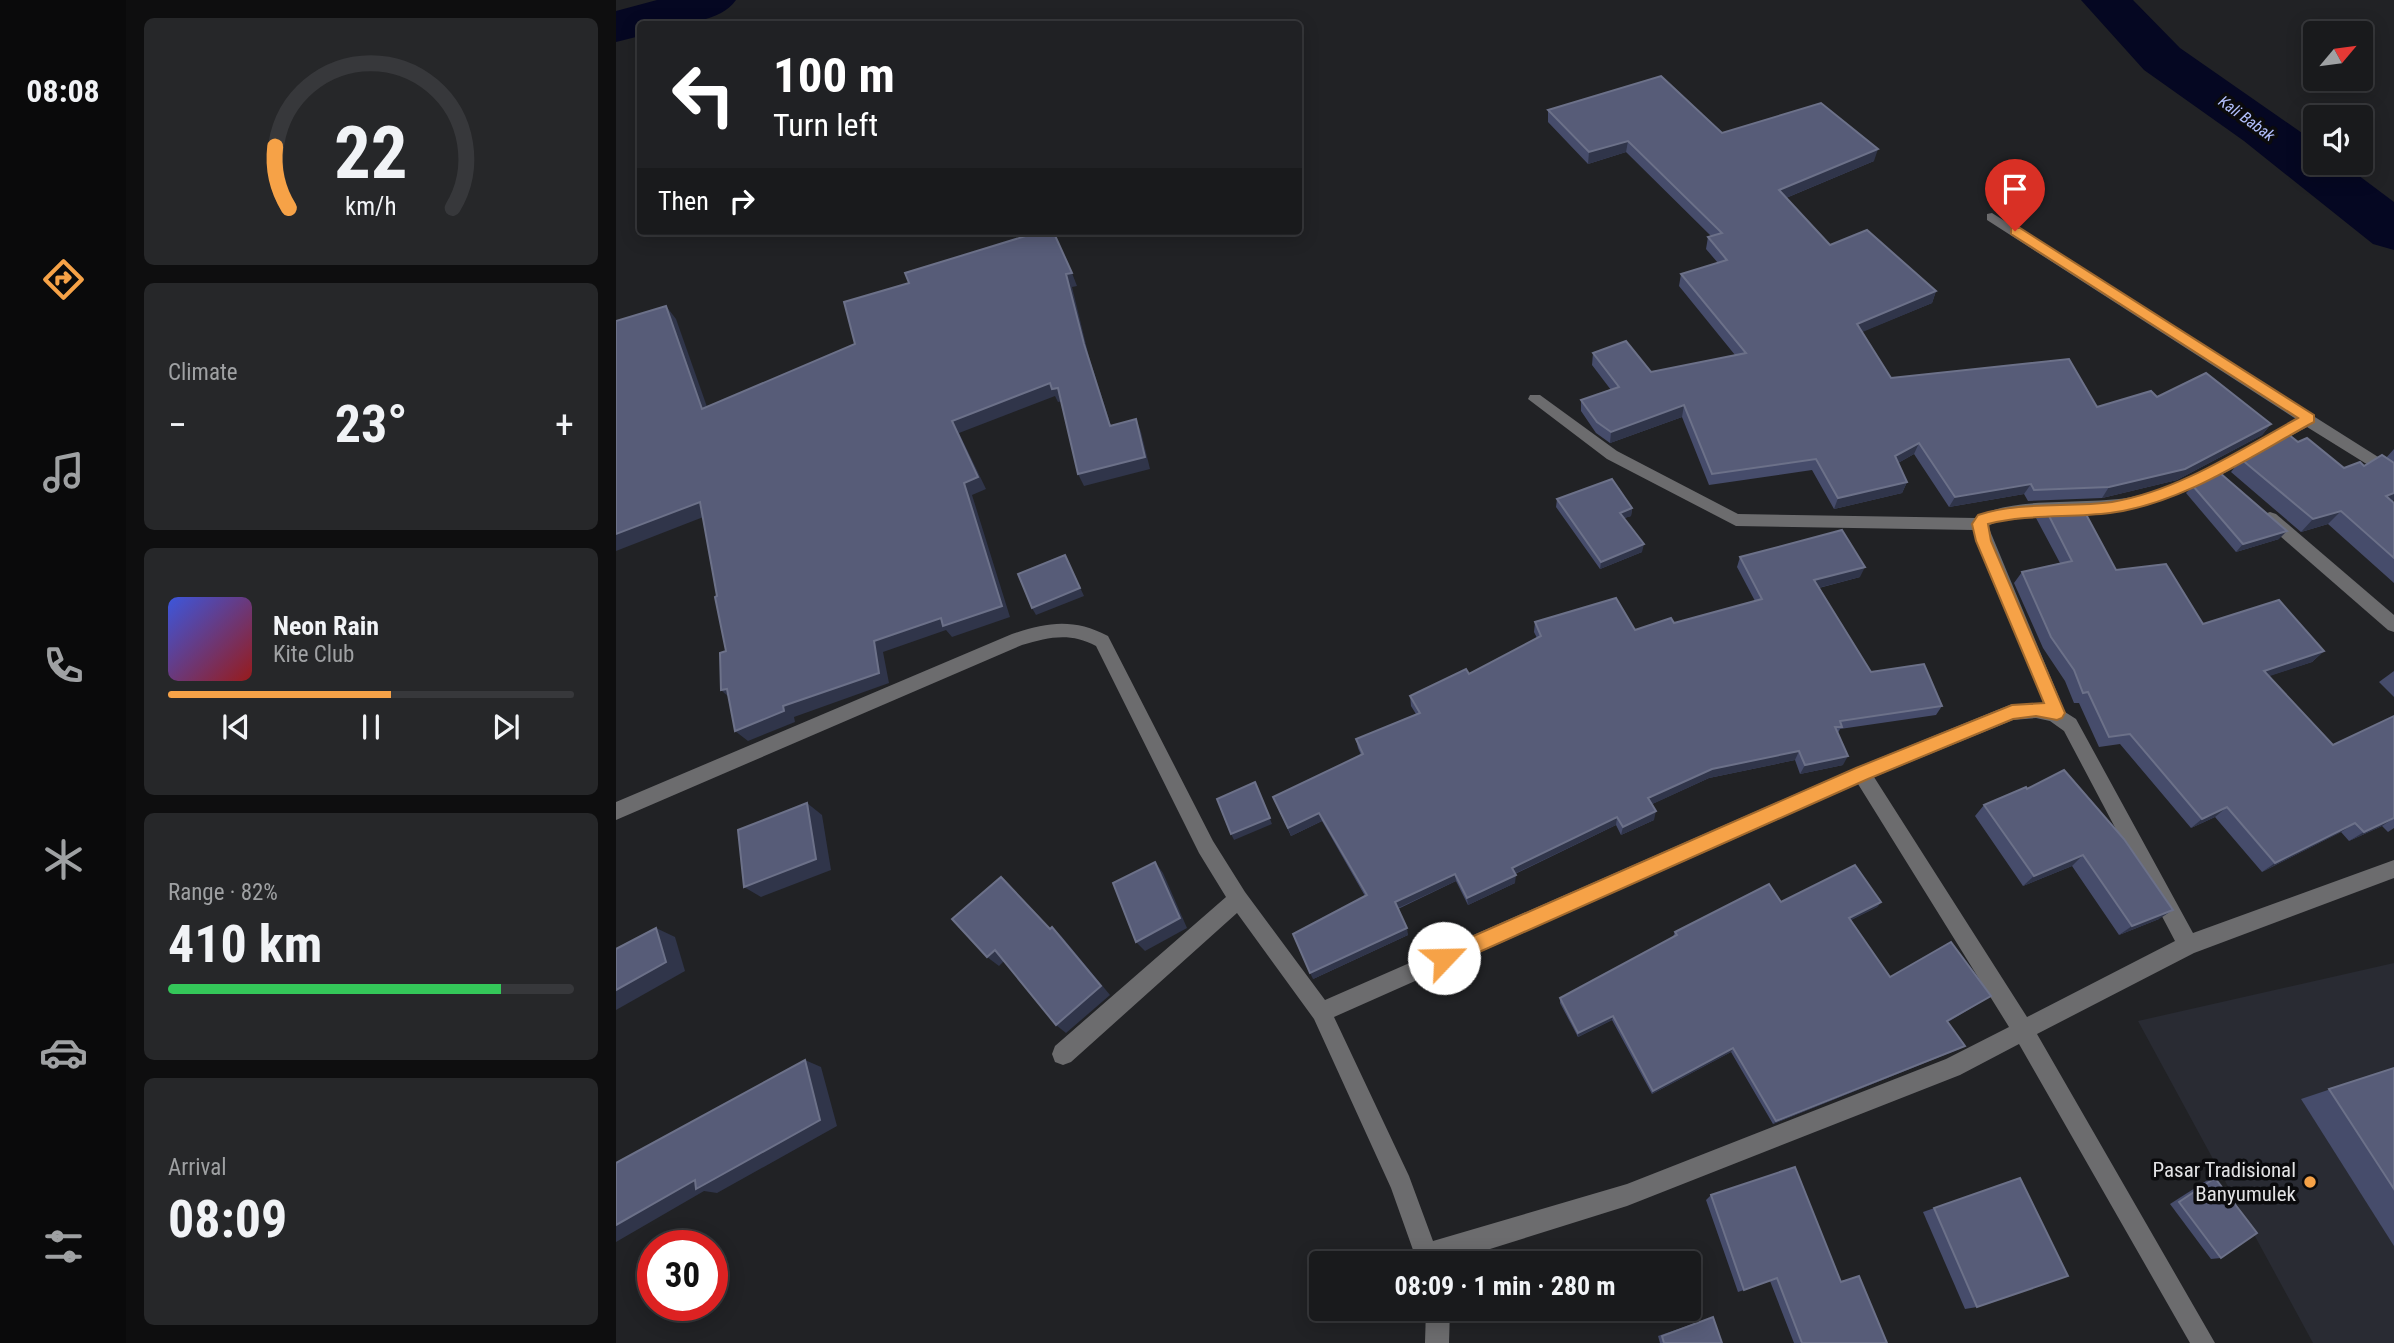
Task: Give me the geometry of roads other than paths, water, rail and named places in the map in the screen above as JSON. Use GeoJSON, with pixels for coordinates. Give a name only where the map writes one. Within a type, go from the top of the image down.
{"type":"FeatureCollection","features":[{"type":"Feature","properties":{"kind":"street"},"geometry":{"type":"LineString","coordinates":[[1993,217],[2394,475]]}},
{"type":"Feature","properties":{"kind":"street"},"geometry":{"type":"LineString","coordinates":[[1535,399],[1612,455],[1736,520],[1979,524]]}},
{"type":"Feature","properties":{"kind":"street"},"geometry":{"type":"LineString","coordinates":[[1979,524],[1983,519],[2007,513],[2111,507],[2141,500],[2214,470],[2309,419]]}},
{"type":"Feature","properties":{"kind":"street"},"geometry":{"type":"LineString","coordinates":[[2214,470],[2234,487]]}},
{"type":"Feature","properties":{"kind":"street"},"geometry":{"type":"LineString","coordinates":[[2253,504],[2394,625]]}},
{"type":"Feature","properties":{"kind":"street"},"geometry":{"type":"LineString","coordinates":[[1979,524],[2057,713],[2070,725],[2188,945]]}},
{"type":"Feature","properties":{"kind":"street"},"geometry":{"type":"LineString","coordinates":[[616,811],[1018,639],[1059,627],[1082,629],[1101,640],[1206,847],[1238,899],[1321,1012],[1401,1184],[1426,1251]]}},
{"type":"Feature","properties":{"kind":"street"},"geometry":{"type":"LineString","coordinates":[[1321,1012],[1862,774],[2012,712],[2036,709],[2057,713]]}},
{"type":"Feature","properties":{"kind":"street"},"geometry":{"type":"LineString","coordinates":[[1862,774],[2024,1032],[2203,1343]]}},
{"type":"Feature","properties":{"kind":"street"},"geometry":{"type":"LineString","coordinates":[[1454,1251],[1626,1195],[1952,1067],[2188,945],[2394,869]]}},
{"type":"Feature","properties":{"kind":"street"},"geometry":{"type":"LineString","coordinates":[[1063,1054],[1238,899]]}},
{"type":"Feature","properties":{"kind":"street"},"geometry":{"type":"LineString","coordinates":[[1437,1343],[1438,1321]]}},
{"type":"Feature","properties":{"kind":"waterway","name":"Kali Babak"},"geometry":{"type":"LineString","coordinates":[[637,21],[712,0]]}},
{"type":"Feature","properties":{"kind":"waterway","name":"Kali Babak"},"geometry":{"type":"LineString","coordinates":[[2105,0],[2162,59],[2263,129],[2394,231]]}},
{"type":"Feature","properties":{"kind":"waterway","name":"Kali Babak"},"geometry":{"type":"LineString","coordinates":[[616,27],[637,21]]}},
{"type":"Feature","properties":{"kind":"place","name":"Pasar Tradisional Banyumulek"},"geometry":{"type":"Point","coordinates":[2310,1182]}}]}
